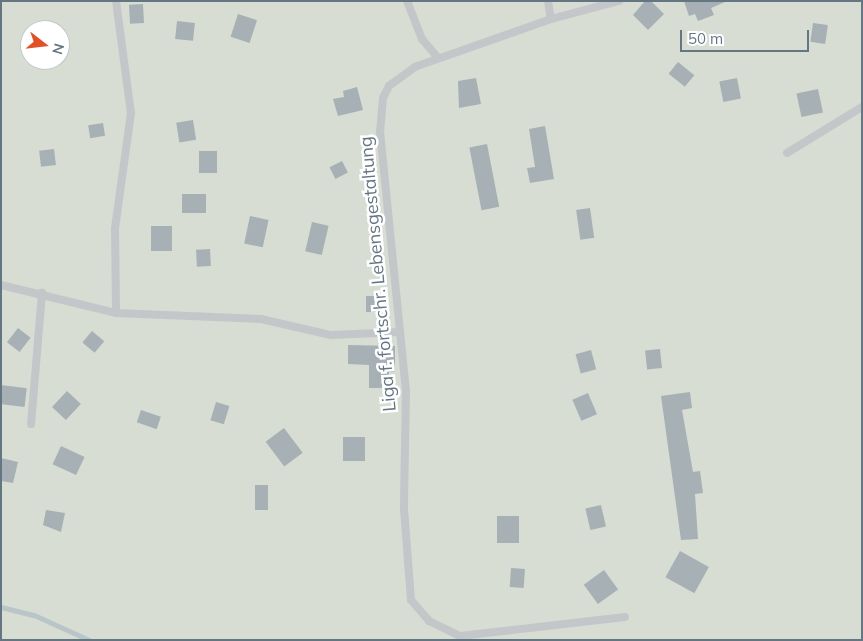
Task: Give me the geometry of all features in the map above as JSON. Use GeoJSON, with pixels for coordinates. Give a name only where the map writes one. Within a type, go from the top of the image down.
{"type":"FeatureCollection","features":[{"type":"Feature","properties":{"kind":"lane"},"geometry":{"type":"LineString","coordinates":[[116,1],[131,113],[115,229],[116,313]]}},
{"type":"Feature","properties":{"kind":"lane"},"geometry":{"type":"LineString","coordinates":[[407,1],[422,39],[437,57]]}},
{"type":"Feature","properties":{"kind":"lane"},"geometry":{"type":"LineString","coordinates":[[548,1],[551,19]]}},
{"type":"Feature","properties":{"kind":"lane","name":"Liga f. fortschr. Lebensgestaltung"},"geometry":{"type":"LineString","coordinates":[[619,1],[551,19],[437,57],[403,73],[389,86],[381,113],[399,332],[406,390],[404,509],[411,600],[429,620],[460,636],[625,617]]}},
{"type":"Feature","properties":{"kind":"lane"},"geometry":{"type":"LineString","coordinates":[[787,153],[862,108]]}},
{"type":"Feature","properties":{"kind":"lane"},"geometry":{"type":"LineString","coordinates":[[1,285],[42,292],[116,313],[261,319],[331,335],[399,332]]}},
{"type":"Feature","properties":{"kind":"lane"},"geometry":{"type":"LineString","coordinates":[[30,424],[42,292]]}},
{"type":"Feature","properties":{"kind":"shaded area"},"geometry":{"type":"Polygon","coordinates":[[[1,1],[862,1],[862,640],[1,640],[1,1]]]}},
{"type":"Feature","properties":{"kind":"building"},"geometry":{"type":"Polygon","coordinates":[[[645,1],[651,1],[664,14],[648,30],[633,15],[645,1]]]}},
{"type":"Feature","properties":{"kind":"building"},"geometry":{"type":"Polygon","coordinates":[[[684,1],[725,2],[711,8],[714,15],[698,21],[695,14],[689,16],[684,1]]]}},
{"type":"Feature","properties":{"kind":"building"},"geometry":{"type":"Polygon","coordinates":[[[143,4],[144,23],[130,24],[129,5],[143,4]]]}},
{"type":"Feature","properties":{"kind":"building"},"geometry":{"type":"Polygon","coordinates":[[[238,14],[257,20],[250,43],[231,37],[238,14]]]}},
{"type":"Feature","properties":{"kind":"building"},"geometry":{"type":"Polygon","coordinates":[[[177,21],[195,23],[193,41],[175,39],[177,21]]]}},
{"type":"Feature","properties":{"kind":"building"},"geometry":{"type":"Polygon","coordinates":[[[813,23],[828,25],[825,44],[810,42],[813,23]]]}},
{"type":"Feature","properties":{"kind":"building"},"geometry":{"type":"Polygon","coordinates":[[[678,62],[694,75],[685,87],[669,74],[678,62]]]}},
{"type":"Feature","properties":{"kind":"building"},"geometry":{"type":"Polygon","coordinates":[[[476,78],[481,104],[459,108],[458,81],[476,78]]]}},
{"type":"Feature","properties":{"kind":"building"},"geometry":{"type":"Polygon","coordinates":[[[737,78],[741,99],[723,102],[719,81],[737,78]]]}},
{"type":"Feature","properties":{"kind":"building"},"geometry":{"type":"Polygon","coordinates":[[[357,87],[363,110],[338,116],[333,99],[344,97],[343,91],[357,87]]]}},
{"type":"Feature","properties":{"kind":"building"},"geometry":{"type":"Polygon","coordinates":[[[818,89],[823,112],[801,117],[796,94],[818,89]]]}},
{"type":"Feature","properties":{"kind":"building"},"geometry":{"type":"Polygon","coordinates":[[[193,120],[196,140],[179,142],[176,123],[193,120]]]}},
{"type":"Feature","properties":{"kind":"building"},"geometry":{"type":"Polygon","coordinates":[[[103,123],[105,136],[90,138],[88,125],[103,123]]]}},
{"type":"Feature","properties":{"kind":"building"},"geometry":{"type":"Polygon","coordinates":[[[545,126],[554,179],[530,183],[527,168],[535,167],[529,129],[545,126]]]}},
{"type":"Feature","properties":{"kind":"building"},"geometry":{"type":"Polygon","coordinates":[[[487,144],[499,207],[482,210],[469,147],[487,144]]]}},
{"type":"Feature","properties":{"kind":"building"},"geometry":{"type":"Polygon","coordinates":[[[54,149],[56,165],[41,167],[39,151],[54,149]]]}},
{"type":"Feature","properties":{"kind":"building"},"geometry":{"type":"Polygon","coordinates":[[[199,151],[217,151],[217,173],[199,173],[199,151]]]}},
{"type":"Feature","properties":{"kind":"building"},"geometry":{"type":"Polygon","coordinates":[[[342,161],[348,173],[335,179],[330,167],[342,161]]]}},
{"type":"Feature","properties":{"kind":"building"},"geometry":{"type":"Polygon","coordinates":[[[182,194],[206,194],[206,213],[182,213],[182,194]]]}},
{"type":"Feature","properties":{"kind":"building"},"geometry":{"type":"Polygon","coordinates":[[[590,208],[594,238],[580,240],[576,210],[590,208]]]}},
{"type":"Feature","properties":{"kind":"building"},"geometry":{"type":"Polygon","coordinates":[[[250,216],[269,220],[263,247],[244,243],[250,216]]]}},
{"type":"Feature","properties":{"kind":"building"},"geometry":{"type":"Polygon","coordinates":[[[312,222],[329,226],[322,255],[305,251],[312,222]]]}},
{"type":"Feature","properties":{"kind":"building"},"geometry":{"type":"Polygon","coordinates":[[[151,226],[172,226],[172,251],[151,251],[151,226]]]}},
{"type":"Feature","properties":{"kind":"building"},"geometry":{"type":"Polygon","coordinates":[[[210,249],[211,266],[197,267],[196,250],[210,249]]]}},
{"type":"Feature","properties":{"kind":"building"},"geometry":{"type":"Polygon","coordinates":[[[366,296],[380,296],[380,312],[366,312],[366,296]]]}},
{"type":"Feature","properties":{"kind":"building"},"geometry":{"type":"Polygon","coordinates":[[[18,328],[31,338],[20,352],[7,342],[18,328]]]}},
{"type":"Feature","properties":{"kind":"building"},"geometry":{"type":"Polygon","coordinates":[[[92,331],[104,341],[95,353],[82,342],[92,331]]]}},
{"type":"Feature","properties":{"kind":"building"},"geometry":{"type":"Polygon","coordinates":[[[348,345],[395,346],[395,372],[389,372],[389,388],[369,388],[369,365],[348,364],[348,345]]]}},
{"type":"Feature","properties":{"kind":"building"},"geometry":{"type":"Polygon","coordinates":[[[660,349],[662,368],[647,369],[645,351],[660,349]]]}},
{"type":"Feature","properties":{"kind":"building"},"geometry":{"type":"Polygon","coordinates":[[[591,350],[596,369],[581,373],[576,354],[591,350]]]}},
{"type":"Feature","properties":{"kind":"building"},"geometry":{"type":"Polygon","coordinates":[[[1,385],[27,388],[24,407],[1,404],[1,385]]]}},
{"type":"Feature","properties":{"kind":"building"},"geometry":{"type":"Polygon","coordinates":[[[67,391],[81,404],[66,420],[52,407],[67,391]]]}},
{"type":"Feature","properties":{"kind":"building"},"geometry":{"type":"Polygon","coordinates":[[[690,392],[692,408],[682,410],[693,472],[700,471],[703,493],[695,494],[698,539],[681,540],[661,396],[690,392]]]}},
{"type":"Feature","properties":{"kind":"building"},"geometry":{"type":"Polygon","coordinates":[[[588,393],[597,414],[581,421],[572,400],[588,393]]]}},
{"type":"Feature","properties":{"kind":"building"},"geometry":{"type":"Polygon","coordinates":[[[216,402],[229,406],[224,424],[210,420],[216,402]]]}},
{"type":"Feature","properties":{"kind":"building"},"geometry":{"type":"Polygon","coordinates":[[[141,410],[161,417],[157,429],[137,422],[141,410]]]}},
{"type":"Feature","properties":{"kind":"building"},"geometry":{"type":"Polygon","coordinates":[[[284,428],[303,453],[284,467],[266,442],[284,428]]]}},
{"type":"Feature","properties":{"kind":"building"},"geometry":{"type":"Polygon","coordinates":[[[343,437],[365,437],[365,461],[343,461],[343,437]]]}},
{"type":"Feature","properties":{"kind":"building"},"geometry":{"type":"Polygon","coordinates":[[[61,446],[85,457],[76,475],[53,464],[61,446]]]}},
{"type":"Feature","properties":{"kind":"building"},"geometry":{"type":"Polygon","coordinates":[[[1,458],[18,462],[13,483],[1,481],[1,458]]]}},
{"type":"Feature","properties":{"kind":"building"},"geometry":{"type":"Polygon","coordinates":[[[255,485],[268,485],[268,510],[255,510],[255,485]]]}},
{"type":"Feature","properties":{"kind":"building"},"geometry":{"type":"Polygon","coordinates":[[[601,505],[606,526],[590,530],[585,509],[601,505]]]}},
{"type":"Feature","properties":{"kind":"building"},"geometry":{"type":"Polygon","coordinates":[[[46,510],[65,513],[61,532],[43,525],[46,510]]]}},
{"type":"Feature","properties":{"kind":"building"},"geometry":{"type":"Polygon","coordinates":[[[497,516],[519,516],[519,543],[497,543],[497,516]]]}},
{"type":"Feature","properties":{"kind":"building"},"geometry":{"type":"Polygon","coordinates":[[[680,551],[709,567],[694,593],[665,577],[680,551]]]}},
{"type":"Feature","properties":{"kind":"building"},"geometry":{"type":"Polygon","coordinates":[[[511,568],[525,569],[524,588],[510,587],[511,568]]]}},
{"type":"Feature","properties":{"kind":"building"},"geometry":{"type":"Polygon","coordinates":[[[604,570],[618,589],[598,604],[584,585],[604,570]]]}},
{"type":"Feature","properties":{"kind":"waterway"},"geometry":{"type":"LineString","coordinates":[[1,607],[34,615],[89,640]]}}]}
